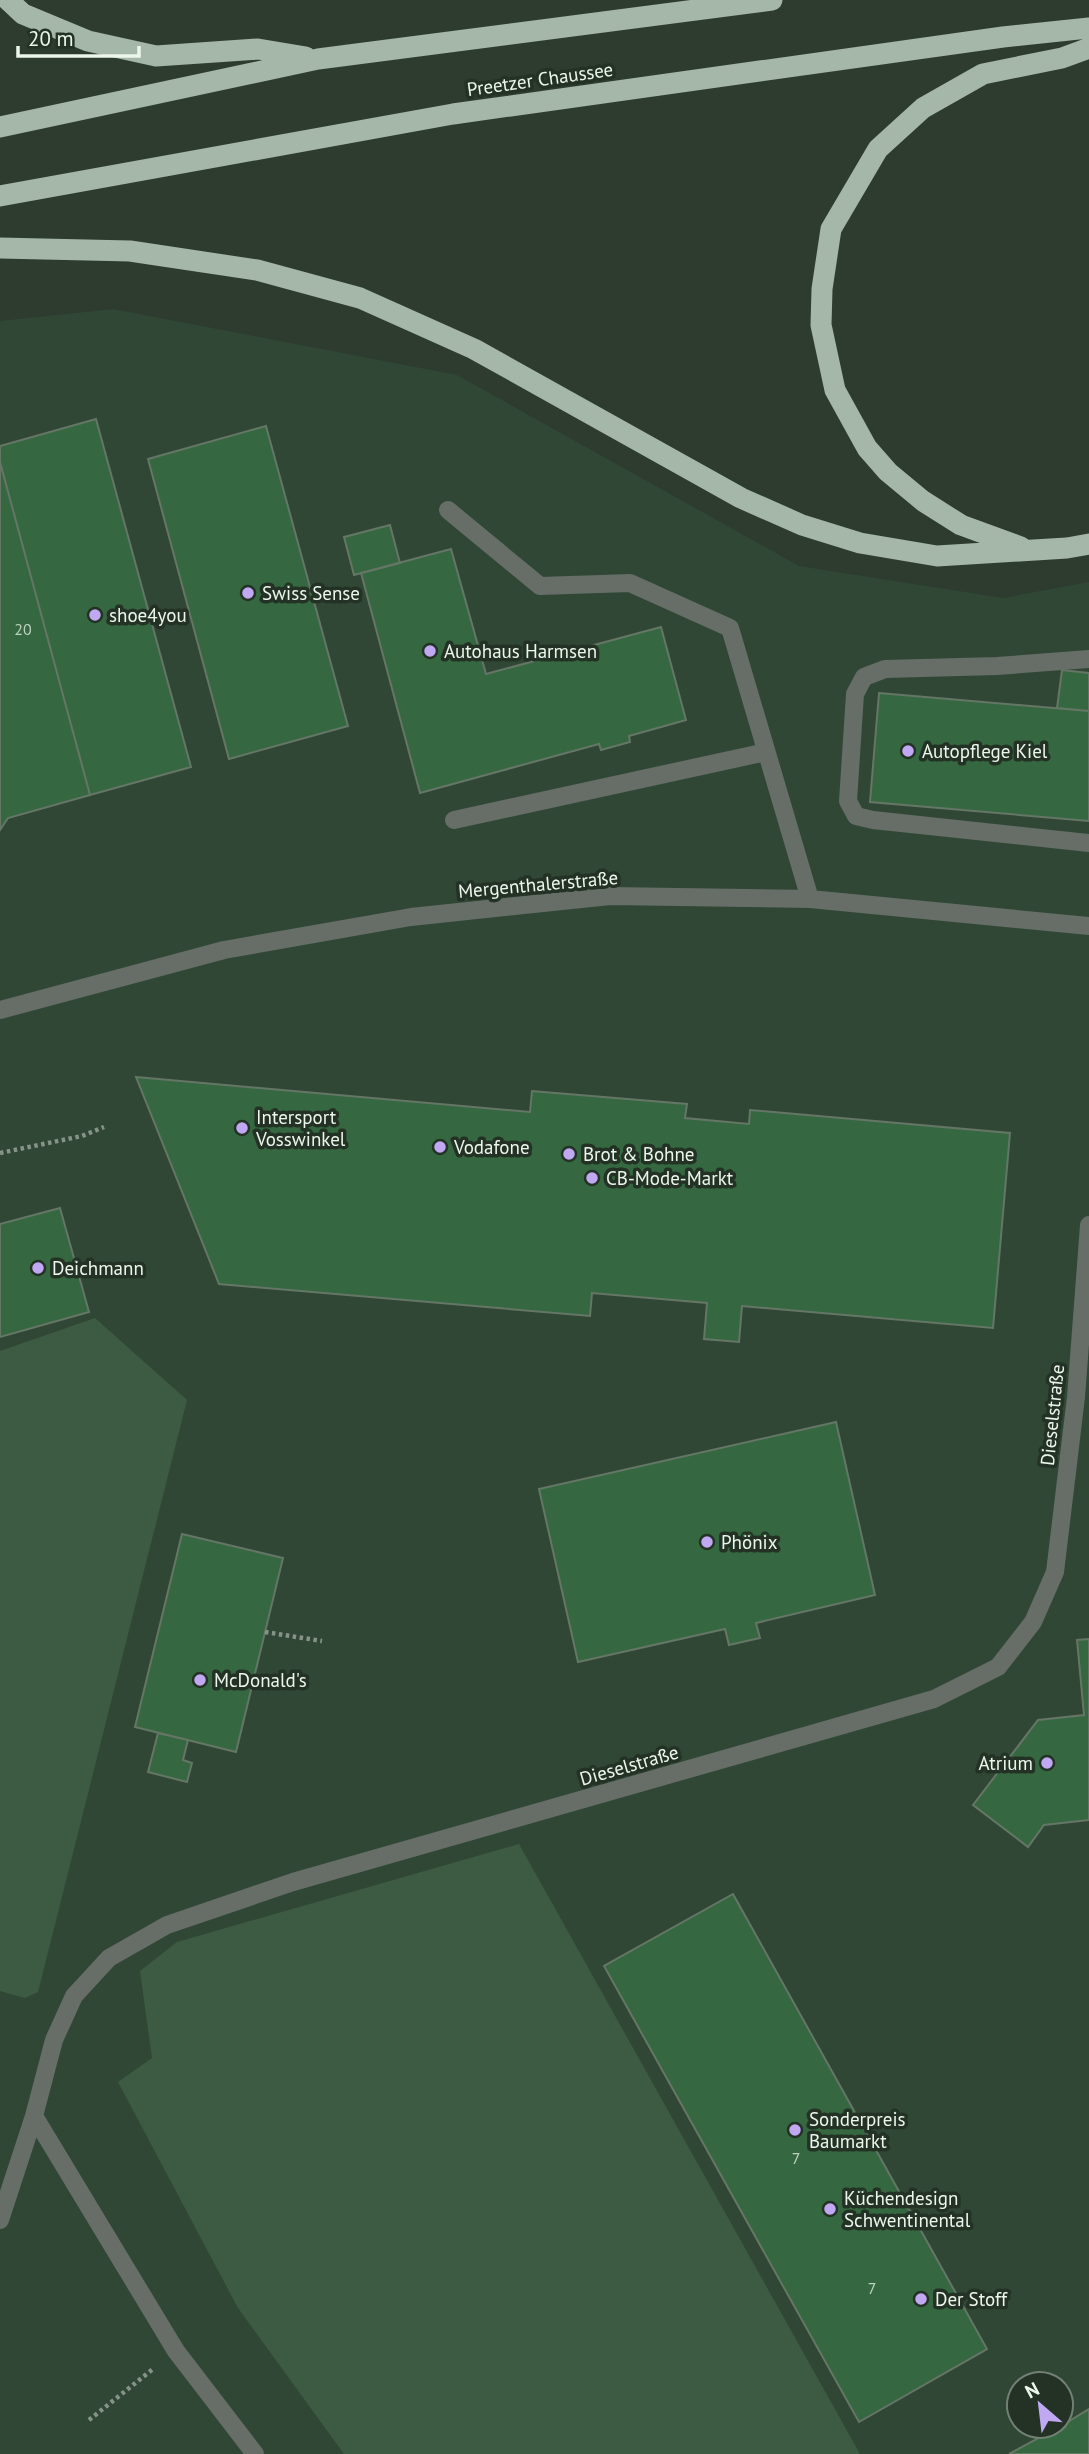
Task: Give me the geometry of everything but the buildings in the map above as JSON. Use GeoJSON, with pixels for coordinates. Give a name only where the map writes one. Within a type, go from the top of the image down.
{"type":"FeatureCollection","features":[{"type":"Feature","properties":{"kind":"highway"},"geometry":{"type":"LineString","coordinates":[[8,0],[23,14],[88,41],[156,56],[258,48],[318,59]]}},
{"type":"Feature","properties":{"kind":"highway"},"geometry":{"type":"LineString","coordinates":[[0,127],[318,59],[772,0]]}},
{"type":"Feature","properties":{"kind":"highway","name":"Preetzer Chaussee"},"geometry":{"type":"LineString","coordinates":[[0,196],[453,114],[1003,37],[1089,28]]}},
{"type":"Feature","properties":{"kind":"highway"},"geometry":{"type":"LineString","coordinates":[[1029,550],[961,525],[888,472],[867,448],[835,390],[821,325],[822,289],[831,229],[878,149],[923,108],[984,74],[1062,58],[1089,48]]}},
{"type":"Feature","properties":{"kind":"highway"},"geometry":{"type":"LineString","coordinates":[[0,247],[130,251],[257,270],[360,298],[474,349],[741,498],[802,524],[860,542],[937,556],[1067,548],[1089,544]]}},
{"type":"Feature","properties":{"kind":"street"},"geometry":{"type":"LineString","coordinates":[[447,510],[540,586],[630,583],[730,628],[810,899]]}},
{"type":"Feature","properties":{"kind":"street"},"geometry":{"type":"LineString","coordinates":[[1089,659],[997,666],[884,669],[864,677],[855,694],[848,801],[856,816],[873,820],[1089,843]]}},
{"type":"Feature","properties":{"kind":"street"},"geometry":{"type":"LineString","coordinates":[[454,820],[766,752]]}},
{"type":"Feature","properties":{"kind":"street","name":"Mergenthalerstraße"},"geometry":{"type":"LineString","coordinates":[[0,1010],[224,950],[411,917],[610,897],[810,899],[1089,926]]}},
{"type":"Feature","properties":{"kind":"street","name":"Dieselstraße"},"geometry":{"type":"LineString","coordinates":[[0,2220],[34,2116],[54,2040],[74,1996],[109,1958],[167,1925],[293,1882],[934,1699],[998,1667],[1033,1622],[1055,1572],[1076,1398],[1089,1225]]}},
{"type":"Feature","properties":{"kind":"street"},"geometry":{"type":"LineString","coordinates":[[34,2116],[176,2351],[255,2454]]}},
{"type":"Feature","properties":{"kind":"path"},"geometry":{"type":"LineString","coordinates":[[0,1153],[82,1136],[104,1126]]}},
{"type":"Feature","properties":{"kind":"path"},"geometry":{"type":"LineString","coordinates":[[265,1632],[322,1641]]}},
{"type":"Feature","properties":{"kind":"path"},"geometry":{"type":"LineString","coordinates":[[89,2420],[176,2351]]}},
{"type":"Feature","properties":{"kind":"shaded area"},"geometry":{"type":"Polygon","coordinates":[[[113,309],[457,375],[799,566],[1003,598],[1089,582],[1089,2454],[0,2454],[0,321],[113,309]]]}},
{"type":"Feature","properties":{"kind":"shaded area"},"geometry":{"type":"Polygon","coordinates":[[[95,1318],[187,1400],[38,1992],[25,1998],[0,1991],[0,1351],[95,1318]]]}},
{"type":"Feature","properties":{"kind":"shaded area"},"geometry":{"type":"Polygon","coordinates":[[[519,1844],[860,2454],[344,2454],[238,2308],[118,2082],[152,2058],[140,1971],[177,1942],[519,1844]]]}},
{"type":"Feature","properties":{"kind":"place","name":"Swiss Sense"},"geometry":{"type":"Point","coordinates":[248,593]}},
{"type":"Feature","properties":{"kind":"place","name":"shoe4you"},"geometry":{"type":"Point","coordinates":[95,615]}},
{"type":"Feature","properties":{"kind":"place","name":"Autohaus Harmsen"},"geometry":{"type":"Point","coordinates":[430,651]}},
{"type":"Feature","properties":{"kind":"place","name":"Autopflege Kiel"},"geometry":{"type":"Point","coordinates":[908,751]}},
{"type":"Feature","properties":{"kind":"place","name":"Intersport Vosswinkel"},"geometry":{"type":"Point","coordinates":[242,1128]}},
{"type":"Feature","properties":{"kind":"place","name":"Vodafone"},"geometry":{"type":"Point","coordinates":[440,1147]}},
{"type":"Feature","properties":{"kind":"place","name":"Brot & Bohne"},"geometry":{"type":"Point","coordinates":[569,1154]}},
{"type":"Feature","properties":{"kind":"place","name":"CB-Mode-Markt"},"geometry":{"type":"Point","coordinates":[592,1178]}},
{"type":"Feature","properties":{"kind":"place","name":"Deichmann"},"geometry":{"type":"Point","coordinates":[38,1268]}},
{"type":"Feature","properties":{"kind":"place","name":"Phönix"},"geometry":{"type":"Point","coordinates":[707,1542]}},
{"type":"Feature","properties":{"kind":"place","name":"McDonald's"},"geometry":{"type":"Point","coordinates":[200,1680]}},
{"type":"Feature","properties":{"kind":"place","name":"Atrium"},"geometry":{"type":"Point","coordinates":[1047,1763]}},
{"type":"Feature","properties":{"kind":"place","name":"Sonderpreis Baumarkt"},"geometry":{"type":"Point","coordinates":[795,2130]}},
{"type":"Feature","properties":{"kind":"place","name":"Küchendesign Schwentinental"},"geometry":{"type":"Point","coordinates":[830,2209]}},
{"type":"Feature","properties":{"kind":"place","name":"Der Stoff"},"geometry":{"type":"Point","coordinates":[921,2299]}}]}
